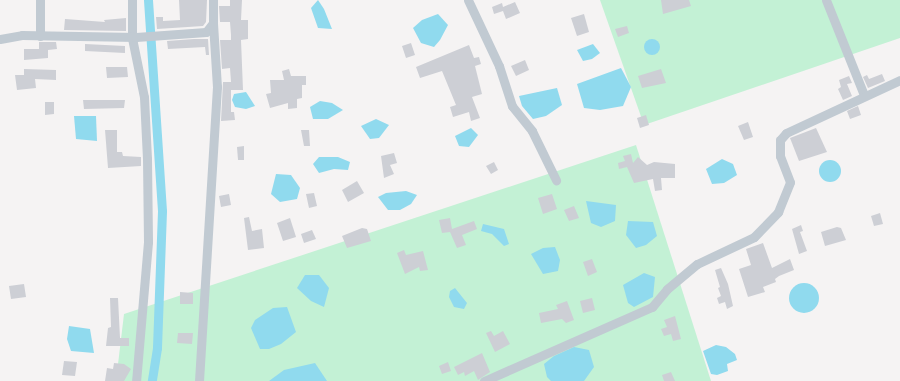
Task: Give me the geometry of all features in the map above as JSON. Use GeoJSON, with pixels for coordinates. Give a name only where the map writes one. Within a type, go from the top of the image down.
{"type":"FeatureCollection","features":[{"type":"Feature","properties":{"kind":"street"},"geometry":{"type":"LineString","coordinates":[[40,0],[40,36]]}},
{"type":"Feature","properties":{"kind":"street"},"geometry":{"type":"LineString","coordinates":[[132,0],[134,38],[144,97],[147,159],[148,242],[136,381]]}},
{"type":"Feature","properties":{"kind":"street"},"geometry":{"type":"LineString","coordinates":[[199,381],[217,87],[213,0]]}},
{"type":"Feature","properties":{"kind":"street"},"geometry":{"type":"LineString","coordinates":[[468,0],[499,66],[512,106],[532,131],[556,180]]}},
{"type":"Feature","properties":{"kind":"street"},"geometry":{"type":"LineString","coordinates":[[826,0],[864,95]]}},
{"type":"Feature","properties":{"kind":"street"},"geometry":{"type":"LineString","coordinates":[[0,39],[40,36],[134,38],[206,32],[213,23]]}},
{"type":"Feature","properties":{"kind":"street"},"geometry":{"type":"LineString","coordinates":[[484,381],[585,334],[652,307],[667,289],[697,264],[754,237],[778,212],[790,182],[780,156],[780,140],[786,132],[864,95],[900,80]]}},
{"type":"Feature","properties":{"kind":"green space"},"geometry":{"type":"Polygon","coordinates":[[[600,0],[900,0],[900,38],[644,125],[600,0]]]}},
{"type":"Feature","properties":{"kind":"green space"},"geometry":{"type":"Polygon","coordinates":[[[636,145],[711,381],[116,381],[124,314],[636,145]]]}},
{"type":"Feature","properties":{"kind":"water"},"geometry":{"type":"Polygon","coordinates":[[[318,0],[324,9],[332,29],[318,28],[311,8],[318,0]]]}},
{"type":"Feature","properties":{"kind":"water"},"geometry":{"type":"Polygon","coordinates":[[[438,14],[448,25],[440,40],[434,47],[421,43],[413,28],[422,20],[438,14]]]}},
{"type":"Feature","properties":{"kind":"water"},"geometry":{"type":"Polygon","coordinates":[[[652,39],[658,41],[660,47],[658,53],[652,55],[646,53],[644,47],[646,41],[652,39]]]}},
{"type":"Feature","properties":{"kind":"water"},"geometry":{"type":"Polygon","coordinates":[[[593,44],[600,53],[592,59],[583,61],[577,50],[593,44]]]}},
{"type":"Feature","properties":{"kind":"water"},"geometry":{"type":"Polygon","coordinates":[[[621,68],[631,87],[623,106],[600,110],[584,108],[577,84],[621,68]]]}},
{"type":"Feature","properties":{"kind":"water"},"geometry":{"type":"Polygon","coordinates":[[[557,88],[562,105],[546,116],[533,119],[522,106],[519,96],[557,88]]]}},
{"type":"Feature","properties":{"kind":"water"},"geometry":{"type":"Polygon","coordinates":[[[246,92],[255,106],[246,109],[235,107],[232,100],[234,94],[246,92]]]}},
{"type":"Feature","properties":{"kind":"water"},"geometry":{"type":"Polygon","coordinates":[[[320,101],[332,103],[343,110],[328,119],[313,119],[310,107],[320,101]]]}},
{"type":"Feature","properties":{"kind":"water"},"geometry":{"type":"Polygon","coordinates":[[[74,116],[96,116],[97,141],[76,139],[74,116]]]}},
{"type":"Feature","properties":{"kind":"water"},"geometry":{"type":"Polygon","coordinates":[[[376,119],[389,125],[379,138],[370,139],[361,126],[376,119]]]}},
{"type":"Feature","properties":{"kind":"water"},"geometry":{"type":"Polygon","coordinates":[[[471,128],[478,135],[469,147],[459,146],[455,136],[471,128]]]}},
{"type":"Feature","properties":{"kind":"water"},"geometry":{"type":"Polygon","coordinates":[[[319,157],[338,157],[350,162],[348,170],[334,169],[319,173],[313,164],[319,157]]]}},
{"type":"Feature","properties":{"kind":"water"},"geometry":{"type":"Polygon","coordinates":[[[722,159],[733,164],[737,175],[724,183],[712,184],[706,169],[722,159]]]}},
{"type":"Feature","properties":{"kind":"water"},"geometry":{"type":"Polygon","coordinates":[[[830,160],[838,163],[841,171],[838,179],[830,182],[822,179],[819,171],[822,163],[830,160]]]}},
{"type":"Feature","properties":{"kind":"water"},"geometry":{"type":"Polygon","coordinates":[[[276,174],[291,175],[300,188],[297,199],[280,202],[271,194],[276,174]]]}},
{"type":"Feature","properties":{"kind":"water"},"geometry":{"type":"Polygon","coordinates":[[[406,191],[417,195],[411,204],[400,210],[388,210],[378,197],[386,193],[406,191]]]}},
{"type":"Feature","properties":{"kind":"water"},"geometry":{"type":"Polygon","coordinates":[[[586,201],[616,205],[615,221],[601,227],[591,223],[586,201]]]}},
{"type":"Feature","properties":{"kind":"water"},"geometry":{"type":"Polygon","coordinates":[[[628,221],[653,222],[657,236],[646,245],[636,248],[626,235],[628,221]]]}},
{"type":"Feature","properties":{"kind":"water"},"geometry":{"type":"Polygon","coordinates":[[[483,224],[504,229],[509,244],[504,246],[492,234],[481,231],[483,224]]]}},
{"type":"Feature","properties":{"kind":"water"},"geometry":{"type":"Polygon","coordinates":[[[555,247],[560,260],[558,271],[543,274],[531,254],[543,248],[555,247]]]}},
{"type":"Feature","properties":{"kind":"water"},"geometry":{"type":"Polygon","coordinates":[[[644,273],[655,277],[653,297],[634,307],[628,303],[623,285],[644,273]]]}},
{"type":"Feature","properties":{"kind":"water"},"geometry":{"type":"Polygon","coordinates":[[[305,275],[319,275],[329,288],[324,307],[311,301],[297,288],[305,275]]]}},
{"type":"Feature","properties":{"kind":"water"},"geometry":{"type":"Polygon","coordinates":[[[804,283],[815,287],[819,298],[815,309],[804,313],[793,309],[789,298],[793,287],[804,283]]]}},
{"type":"Feature","properties":{"kind":"water"},"geometry":{"type":"Polygon","coordinates":[[[455,288],[467,303],[464,309],[454,307],[449,297],[450,291],[455,288]]]}},
{"type":"Feature","properties":{"kind":"water"},"geometry":{"type":"Polygon","coordinates":[[[287,307],[296,332],[281,344],[269,349],[260,349],[251,328],[255,320],[273,308],[287,307]]]}},
{"type":"Feature","properties":{"kind":"water"},"geometry":{"type":"Polygon","coordinates":[[[69,326],[90,329],[94,353],[71,351],[67,339],[69,326]]]}},
{"type":"Feature","properties":{"kind":"water"},"geometry":{"type":"Polygon","coordinates":[[[716,345],[726,347],[735,354],[737,360],[727,364],[728,371],[717,375],[711,374],[703,351],[716,345]]]}},
{"type":"Feature","properties":{"kind":"water"},"geometry":{"type":"Polygon","coordinates":[[[574,347],[589,350],[594,367],[584,381],[551,381],[547,377],[544,364],[554,356],[574,347]]]}},
{"type":"Feature","properties":{"kind":"water"},"geometry":{"type":"Polygon","coordinates":[[[315,363],[327,381],[269,381],[284,370],[315,363]]]}},
{"type":"Feature","properties":{"kind":"building"},"geometry":{"type":"Polygon","coordinates":[[[179,0],[207,0],[206,22],[203,26],[157,29],[156,17],[163,17],[163,21],[180,20],[179,0]]]}},
{"type":"Feature","properties":{"kind":"building"},"geometry":{"type":"Polygon","coordinates":[[[230,0],[242,0],[241,20],[248,20],[248,39],[241,40],[243,90],[231,90],[231,112],[234,112],[235,120],[221,121],[223,82],[231,82],[230,68],[222,69],[220,40],[231,40],[231,35],[230,22],[220,22],[219,6],[230,6],[230,0]]]}},
{"type":"Feature","properties":{"kind":"building"},"geometry":{"type":"Polygon","coordinates":[[[661,0],[689,0],[691,6],[663,14],[661,0]]]}},
{"type":"Feature","properties":{"kind":"building"},"geometry":{"type":"Polygon","coordinates":[[[515,2],[520,13],[506,19],[503,11],[494,14],[492,7],[502,3],[503,7],[515,2]]]}},
{"type":"Feature","properties":{"kind":"building"},"geometry":{"type":"Polygon","coordinates":[[[584,14],[589,32],[577,36],[571,18],[584,14]]]}},
{"type":"Feature","properties":{"kind":"building"},"geometry":{"type":"Polygon","coordinates":[[[126,18],[126,31],[64,30],[65,19],[105,22],[104,20],[126,18]]]}},
{"type":"Feature","properties":{"kind":"building"},"geometry":{"type":"Polygon","coordinates":[[[627,26],[629,33],[618,37],[615,29],[627,26]]]}},
{"type":"Feature","properties":{"kind":"building"},"geometry":{"type":"Polygon","coordinates":[[[208,39],[209,55],[206,55],[205,47],[168,49],[167,41],[208,39]]]}},
{"type":"Feature","properties":{"kind":"building"},"geometry":{"type":"Polygon","coordinates":[[[39,42],[56,42],[57,49],[48,50],[48,58],[24,60],[24,49],[39,49],[39,42]]]}},
{"type":"Feature","properties":{"kind":"building"},"geometry":{"type":"Polygon","coordinates":[[[411,43],[415,55],[406,58],[402,46],[411,43]]]}},
{"type":"Feature","properties":{"kind":"building"},"geometry":{"type":"Polygon","coordinates":[[[85,44],[125,46],[125,53],[85,51],[85,44]]]}},
{"type":"Feature","properties":{"kind":"building"},"geometry":{"type":"Polygon","coordinates":[[[469,45],[474,58],[479,57],[481,64],[475,66],[482,94],[472,97],[480,118],[471,121],[469,112],[453,117],[450,107],[456,105],[442,71],[420,78],[416,67],[469,45]]]}},
{"type":"Feature","properties":{"kind":"building"},"geometry":{"type":"Polygon","coordinates":[[[525,60],[529,70],[516,76],[511,66],[525,60]]]}},
{"type":"Feature","properties":{"kind":"building"},"geometry":{"type":"Polygon","coordinates":[[[106,67],[127,67],[128,77],[107,78],[106,67]]]}},
{"type":"Feature","properties":{"kind":"building"},"geometry":{"type":"Polygon","coordinates":[[[24,69],[56,70],[56,80],[35,79],[36,88],[17,90],[15,75],[24,75],[24,69]]]}},
{"type":"Feature","properties":{"kind":"building"},"geometry":{"type":"Polygon","coordinates":[[[289,69],[291,76],[306,76],[306,85],[302,85],[302,98],[297,99],[297,108],[288,109],[288,103],[270,108],[266,94],[271,93],[270,80],[284,80],[282,71],[289,69]]]}},
{"type":"Feature","properties":{"kind":"building"},"geometry":{"type":"Polygon","coordinates":[[[661,69],[666,83],[642,88],[638,76],[661,69]]]}},
{"type":"Feature","properties":{"kind":"building"},"geometry":{"type":"Polygon","coordinates":[[[882,74],[885,81],[868,88],[863,77],[867,75],[869,79],[882,74]]]}},
{"type":"Feature","properties":{"kind":"building"},"geometry":{"type":"Polygon","coordinates":[[[849,76],[852,83],[847,84],[852,96],[843,100],[838,89],[841,87],[839,80],[849,76]]]}},
{"type":"Feature","properties":{"kind":"building"},"geometry":{"type":"Polygon","coordinates":[[[83,100],[125,100],[124,108],[84,109],[83,100]]]}},
{"type":"Feature","properties":{"kind":"building"},"geometry":{"type":"Polygon","coordinates":[[[45,102],[54,102],[54,114],[45,115],[45,102]]]}},
{"type":"Feature","properties":{"kind":"building"},"geometry":{"type":"Polygon","coordinates":[[[858,106],[861,115],[850,119],[847,111],[858,106]]]}},
{"type":"Feature","properties":{"kind":"building"},"geometry":{"type":"Polygon","coordinates":[[[646,115],[649,125],[640,128],[637,118],[646,115]]]}},
{"type":"Feature","properties":{"kind":"building"},"geometry":{"type":"Polygon","coordinates":[[[748,122],[753,137],[744,140],[738,126],[748,122]]]}},
{"type":"Feature","properties":{"kind":"building"},"geometry":{"type":"Polygon","coordinates":[[[816,128],[827,152],[799,161],[790,138],[816,128]]]}},
{"type":"Feature","properties":{"kind":"building"},"geometry":{"type":"Polygon","coordinates":[[[105,130],[117,130],[117,152],[122,152],[123,156],[141,157],[141,166],[108,168],[105,130]]]}},
{"type":"Feature","properties":{"kind":"building"},"geometry":{"type":"Polygon","coordinates":[[[301,130],[309,130],[310,146],[304,146],[301,130]]]}},
{"type":"Feature","properties":{"kind":"building"},"geometry":{"type":"Polygon","coordinates":[[[244,146],[244,160],[238,160],[237,147],[244,146]]]}},
{"type":"Feature","properties":{"kind":"building"},"geometry":{"type":"Polygon","coordinates":[[[394,153],[397,163],[390,165],[394,174],[384,178],[381,156],[394,153]]]}},
{"type":"Feature","properties":{"kind":"building"},"geometry":{"type":"Polygon","coordinates":[[[631,154],[633,163],[638,157],[647,165],[654,162],[675,164],[675,178],[661,178],[662,190],[655,191],[653,179],[634,183],[627,167],[619,169],[618,163],[625,161],[623,156],[631,154]]]}},
{"type":"Feature","properties":{"kind":"building"},"geometry":{"type":"Polygon","coordinates":[[[494,162],[498,170],[491,174],[486,166],[494,162]]]}},
{"type":"Feature","properties":{"kind":"building"},"geometry":{"type":"Polygon","coordinates":[[[357,181],[364,193],[348,202],[342,190],[357,181]]]}},
{"type":"Feature","properties":{"kind":"building"},"geometry":{"type":"Polygon","coordinates":[[[314,193],[317,206],[309,208],[306,194],[314,193]]]}},
{"type":"Feature","properties":{"kind":"building"},"geometry":{"type":"Polygon","coordinates":[[[229,194],[231,205],[221,207],[219,196],[229,194]]]}},
{"type":"Feature","properties":{"kind":"building"},"geometry":{"type":"Polygon","coordinates":[[[552,194],[557,209],[543,214],[538,198],[552,194]]]}},
{"type":"Feature","properties":{"kind":"building"},"geometry":{"type":"Polygon","coordinates":[[[574,206],[579,218],[569,221],[564,210],[574,206]]]}},
{"type":"Feature","properties":{"kind":"building"},"geometry":{"type":"Polygon","coordinates":[[[880,213],[883,224],[874,226],[871,216],[880,213]]]}},
{"type":"Feature","properties":{"kind":"building"},"geometry":{"type":"Polygon","coordinates":[[[249,217],[252,231],[262,229],[264,248],[248,250],[244,218],[249,217]]]}},
{"type":"Feature","properties":{"kind":"building"},"geometry":{"type":"Polygon","coordinates":[[[290,218],[296,237],[283,241],[277,223],[290,218]]]}},
{"type":"Feature","properties":{"kind":"building"},"geometry":{"type":"Polygon","coordinates":[[[450,218],[452,229],[474,221],[477,229],[462,235],[466,245],[457,248],[450,232],[442,233],[439,220],[450,218]]]}},
{"type":"Feature","properties":{"kind":"building"},"geometry":{"type":"Polygon","coordinates":[[[801,225],[803,231],[800,232],[807,251],[799,254],[792,229],[801,225]]]}},
{"type":"Feature","properties":{"kind":"building"},"geometry":{"type":"Polygon","coordinates":[[[837,227],[841,228],[846,240],[825,246],[821,232],[837,227]]]}},
{"type":"Feature","properties":{"kind":"building"},"geometry":{"type":"Polygon","coordinates":[[[362,228],[367,229],[371,241],[347,248],[342,236],[362,228]]]}},
{"type":"Feature","properties":{"kind":"building"},"geometry":{"type":"Polygon","coordinates":[[[312,230],[316,239],[304,243],[301,234],[312,230]]]}},
{"type":"Feature","properties":{"kind":"building"},"geometry":{"type":"Polygon","coordinates":[[[763,243],[772,268],[790,259],[794,270],[779,276],[775,279],[776,282],[763,287],[765,292],[748,297],[739,269],[751,265],[746,249],[763,243]]]}},
{"type":"Feature","properties":{"kind":"building"},"geometry":{"type":"Polygon","coordinates":[[[404,250],[406,255],[423,251],[428,270],[420,271],[419,267],[405,274],[397,253],[404,250]]]}},
{"type":"Feature","properties":{"kind":"building"},"geometry":{"type":"Polygon","coordinates":[[[592,259],[597,272],[588,276],[583,262],[592,259]]]}},
{"type":"Feature","properties":{"kind":"building"},"geometry":{"type":"Polygon","coordinates":[[[721,268],[728,284],[733,306],[727,309],[725,302],[719,304],[717,298],[721,296],[715,270],[721,268]]]}},
{"type":"Feature","properties":{"kind":"building"},"geometry":{"type":"Polygon","coordinates":[[[24,284],[26,297],[11,299],[9,286],[24,284]]]}},
{"type":"Feature","properties":{"kind":"building"},"geometry":{"type":"Polygon","coordinates":[[[180,292],[193,293],[193,304],[180,304],[180,292]]]}},
{"type":"Feature","properties":{"kind":"building"},"geometry":{"type":"Polygon","coordinates":[[[110,298],[118,298],[120,338],[129,338],[129,346],[106,346],[108,328],[111,327],[110,298]]]}},
{"type":"Feature","properties":{"kind":"building"},"geometry":{"type":"Polygon","coordinates":[[[592,298],[595,310],[583,313],[580,301],[592,298]]]}},
{"type":"Feature","properties":{"kind":"building"},"geometry":{"type":"Polygon","coordinates":[[[567,301],[574,320],[566,323],[562,319],[541,323],[539,313],[558,309],[556,305],[567,301]]]}},
{"type":"Feature","properties":{"kind":"building"},"geometry":{"type":"Polygon","coordinates":[[[675,316],[681,339],[673,341],[671,334],[664,336],[661,329],[667,327],[664,320],[675,316]]]}},
{"type":"Feature","properties":{"kind":"building"},"geometry":{"type":"Polygon","coordinates":[[[491,331],[494,336],[503,331],[510,344],[495,352],[486,333],[491,331]]]}},
{"type":"Feature","properties":{"kind":"building"},"geometry":{"type":"Polygon","coordinates":[[[178,333],[193,333],[192,344],[177,343],[178,333]]]}},
{"type":"Feature","properties":{"kind":"building"},"geometry":{"type":"Polygon","coordinates":[[[482,353],[490,372],[478,380],[474,371],[465,376],[464,372],[458,375],[454,367],[482,353]]]}},
{"type":"Feature","properties":{"kind":"building"},"geometry":{"type":"Polygon","coordinates":[[[64,361],[77,362],[75,376],[62,375],[64,361]]]}},
{"type":"Feature","properties":{"kind":"building"},"geometry":{"type":"Polygon","coordinates":[[[448,362],[451,371],[442,374],[439,366],[448,362]]]}},
{"type":"Feature","properties":{"kind":"building"},"geometry":{"type":"Polygon","coordinates":[[[114,363],[124,364],[131,369],[124,381],[105,381],[107,368],[113,369],[114,363]]]}},
{"type":"Feature","properties":{"kind":"building"},"geometry":{"type":"Polygon","coordinates":[[[671,372],[675,381],[664,381],[662,375],[671,372]]]}},
{"type":"Feature","properties":{"kind":"waterway"},"geometry":{"type":"LineString","coordinates":[[148,0],[162,211],[157,348],[152,381]]}}]}
